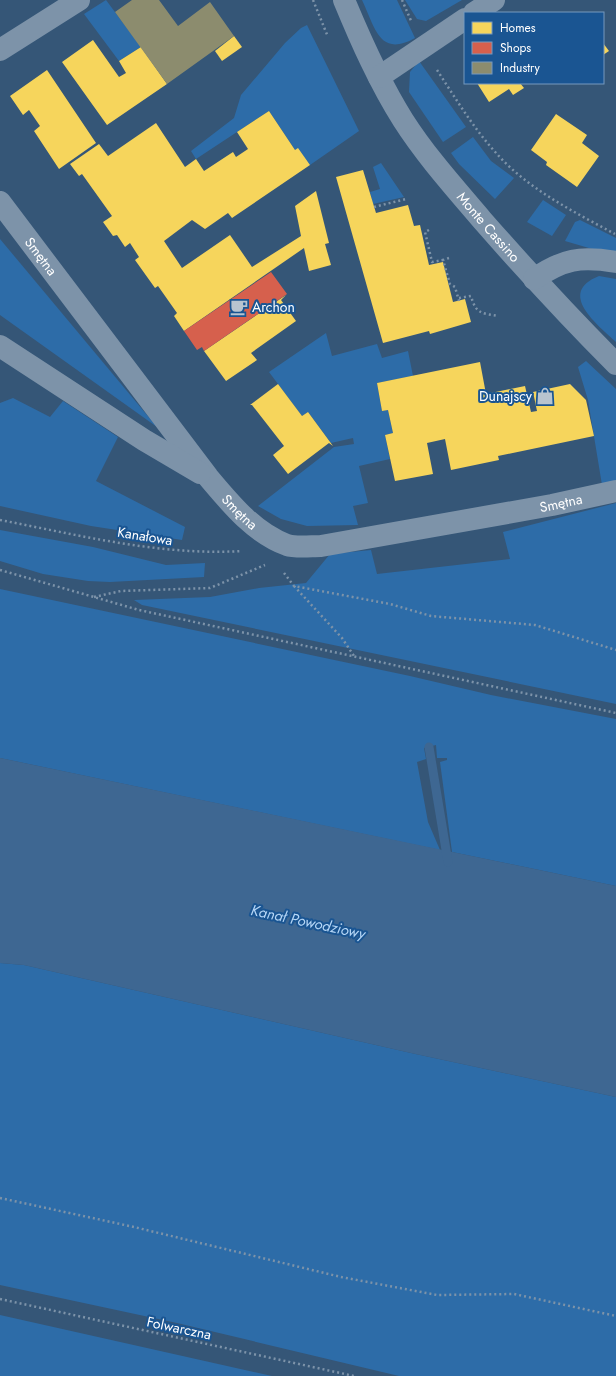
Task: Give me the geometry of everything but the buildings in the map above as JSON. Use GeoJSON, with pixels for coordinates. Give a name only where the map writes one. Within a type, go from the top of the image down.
{"type":"FeatureCollection","features":[{"type":"Feature","properties":{"kind":"street"},"geometry":{"type":"LineString","coordinates":[[0,50],[79,0]]}},
{"type":"Feature","properties":{"kind":"street","name":"Monte Cassino"},"geometry":{"type":"LineString","coordinates":[[344,0],[392,102],[424,152],[534,279],[616,364]]}},
{"type":"Feature","properties":{"kind":"street"},"geometry":{"type":"LineString","coordinates":[[476,12],[494,0]]}},
{"type":"Feature","properties":{"kind":"street"},"geometry":{"type":"LineString","coordinates":[[379,77],[464,20]]}},
{"type":"Feature","properties":{"kind":"street","name":"Smętna"},"geometry":{"type":"LineString","coordinates":[[0,202],[208,477],[230,503],[259,529],[288,545],[321,546],[552,505],[616,491]]}},
{"type":"Feature","properties":{"kind":"street"},"geometry":{"type":"LineString","coordinates":[[534,279],[553,266],[577,258],[616,262]]}},
{"type":"Feature","properties":{"kind":"street"},"geometry":{"type":"LineString","coordinates":[[0,346],[144,440],[208,477]]}},
{"type":"Feature","properties":{"kind":"path"},"geometry":{"type":"LineString","coordinates":[[402,0],[422,47],[472,123],[497,155],[525,180],[576,214],[616,234]]}},
{"type":"Feature","properties":{"kind":"path"},"geometry":{"type":"LineString","coordinates":[[374,207],[406,200]]}},
{"type":"Feature","properties":{"kind":"path"},"geometry":{"type":"LineString","coordinates":[[421,233],[429,230]]}},
{"type":"Feature","properties":{"kind":"path"},"geometry":{"type":"LineString","coordinates":[[425,232],[433,263],[449,258]]}},
{"type":"Feature","properties":{"kind":"path"},"geometry":{"type":"LineString","coordinates":[[443,260],[450,284],[455,287],[459,299],[471,296],[474,307],[480,313],[498,316]]}},
{"type":"Feature","properties":{"kind":"path","name":"Kanałowa"},"geometry":{"type":"LineString","coordinates":[[0,520],[91,537],[181,551],[240,551],[288,545]]}},
{"type":"Feature","properties":{"kind":"path"},"geometry":{"type":"LineString","coordinates":[[93,598],[121,591],[210,588],[272,562],[288,545]]}},
{"type":"Feature","properties":{"kind":"path"},"geometry":{"type":"LineString","coordinates":[[272,562],[285,573],[294,586],[342,638],[355,657]]}},
{"type":"Feature","properties":{"kind":"path"},"geometry":{"type":"LineString","coordinates":[[0,570],[139,610],[616,712]]}},
{"type":"Feature","properties":{"kind":"path"},"geometry":{"type":"LineString","coordinates":[[294,586],[390,604],[431,616],[535,625],[616,650]]}},
{"type":"Feature","properties":{"kind":"path"},"geometry":{"type":"LineString","coordinates":[[0,1198],[134,1227],[341,1277],[437,1295],[514,1294],[616,1316]]}},
{"type":"Feature","properties":{"kind":"path","name":"Folwarczna"},"geometry":{"type":"LineString","coordinates":[[0,1299],[354,1376]]}},
{"type":"Feature","properties":{"kind":"shaded area"},"geometry":{"type":"Polygon","coordinates":[[[106,0],[141,47],[119,61],[84,14],[106,0]]]}},
{"type":"Feature","properties":{"kind":"shaded area"},"geometry":{"type":"Polygon","coordinates":[[[362,0],[397,0],[415,38],[403,43],[393,44],[386,42],[380,37],[375,29],[362,0]]]}},
{"type":"Feature","properties":{"kind":"shaded area"},"geometry":{"type":"Polygon","coordinates":[[[405,0],[462,0],[426,21],[417,19],[405,0]]]}},
{"type":"Feature","properties":{"kind":"shaded area"},"geometry":{"type":"Polygon","coordinates":[[[307,25],[359,131],[310,165],[298,149],[295,150],[269,111],[196,159],[191,151],[234,118],[241,95],[285,43],[301,28],[307,25]]]}},
{"type":"Feature","properties":{"kind":"shaded area"},"geometry":{"type":"Polygon","coordinates":[[[419,61],[466,127],[443,142],[409,92],[410,72],[419,61]]]}},
{"type":"Feature","properties":{"kind":"shaded area"},"geometry":{"type":"Polygon","coordinates":[[[473,137],[491,161],[514,178],[495,199],[459,164],[451,153],[473,137]]]}},
{"type":"Feature","properties":{"kind":"shaded area"},"geometry":{"type":"Polygon","coordinates":[[[381,163],[404,197],[373,204],[370,192],[380,189],[373,167],[381,163]]]}},
{"type":"Feature","properties":{"kind":"shaded area"},"geometry":{"type":"Polygon","coordinates":[[[543,200],[566,215],[552,236],[527,222],[543,200]]]}},
{"type":"Feature","properties":{"kind":"shaded area"},"geometry":{"type":"Polygon","coordinates":[[[580,220],[616,238],[616,256],[565,241],[575,222],[580,220]]]}},
{"type":"Feature","properties":{"kind":"shaded area"},"geometry":{"type":"Polygon","coordinates":[[[0,239],[157,427],[0,315],[0,239]]]}},
{"type":"Feature","properties":{"kind":"shaded area"},"geometry":{"type":"Polygon","coordinates":[[[599,276],[616,279],[616,342],[591,318],[581,300],[581,291],[587,283],[599,276]]]}},
{"type":"Feature","properties":{"kind":"shaded area"},"geometry":{"type":"Polygon","coordinates":[[[326,333],[332,356],[377,344],[382,358],[408,351],[413,376],[377,383],[382,411],[388,410],[393,433],[385,435],[390,459],[359,466],[368,503],[353,506],[358,525],[307,526],[281,519],[258,506],[334,447],[354,444],[353,438],[331,443],[308,412],[302,416],[269,372],[326,333]]]}},
{"type":"Feature","properties":{"kind":"shaded area"},"geometry":{"type":"Polygon","coordinates":[[[586,361],[616,389],[616,482],[602,485],[588,400],[578,367],[586,361]]]}},
{"type":"Feature","properties":{"kind":"shaded area"},"geometry":{"type":"Polygon","coordinates":[[[13,398],[50,417],[63,401],[118,437],[96,481],[185,527],[182,540],[91,526],[0,506],[0,403],[13,398]]]}},
{"type":"Feature","properties":{"kind":"shaded area"},"geometry":{"type":"Polygon","coordinates":[[[616,503],[616,704],[142,605],[134,600],[210,597],[259,588],[306,583],[330,554],[371,550],[377,574],[510,559],[503,532],[616,503]]]}},
{"type":"Feature","properties":{"kind":"shaded area"},"geometry":{"type":"Polygon","coordinates":[[[0,530],[93,547],[166,565],[205,563],[204,577],[110,582],[88,581],[43,574],[0,561],[0,530]]]}},
{"type":"Feature","properties":{"kind":"shaded area"},"geometry":{"type":"Polygon","coordinates":[[[0,589],[410,676],[491,695],[616,719],[616,886],[452,852],[440,762],[447,760],[447,758],[437,758],[436,745],[424,748],[426,759],[417,762],[428,822],[440,850],[0,758],[0,589]]]}},
{"type":"Feature","properties":{"kind":"shaded area"},"geometry":{"type":"Polygon","coordinates":[[[0,963],[24,965],[411,1053],[616,1097],[616,1376],[399,1376],[177,1323],[0,1285],[0,963]]]}},
{"type":"Feature","properties":{"kind":"shaded area"},"geometry":{"type":"Polygon","coordinates":[[[0,1315],[272,1376],[0,1376],[0,1315]]]}},
{"type":"Feature","properties":{"kind":"water","name":"Kanał Powodziowy"},"geometry":{"type":"Polygon","coordinates":[[[0,758],[616,886],[616,1097],[411,1053],[24,965],[0,963],[0,758]]]}},
{"type":"Feature","properties":{"kind":"waterway"},"geometry":{"type":"LineString","coordinates":[[429,747],[448,862]]}},
{"type":"Feature","properties":{"kind":"place","name":"Archon"},"geometry":{"type":"Point","coordinates":[239,307]}},
{"type":"Feature","properties":{"kind":"place","name":"Dunajscy"},"geometry":{"type":"Point","coordinates":[545,396]}}]}
